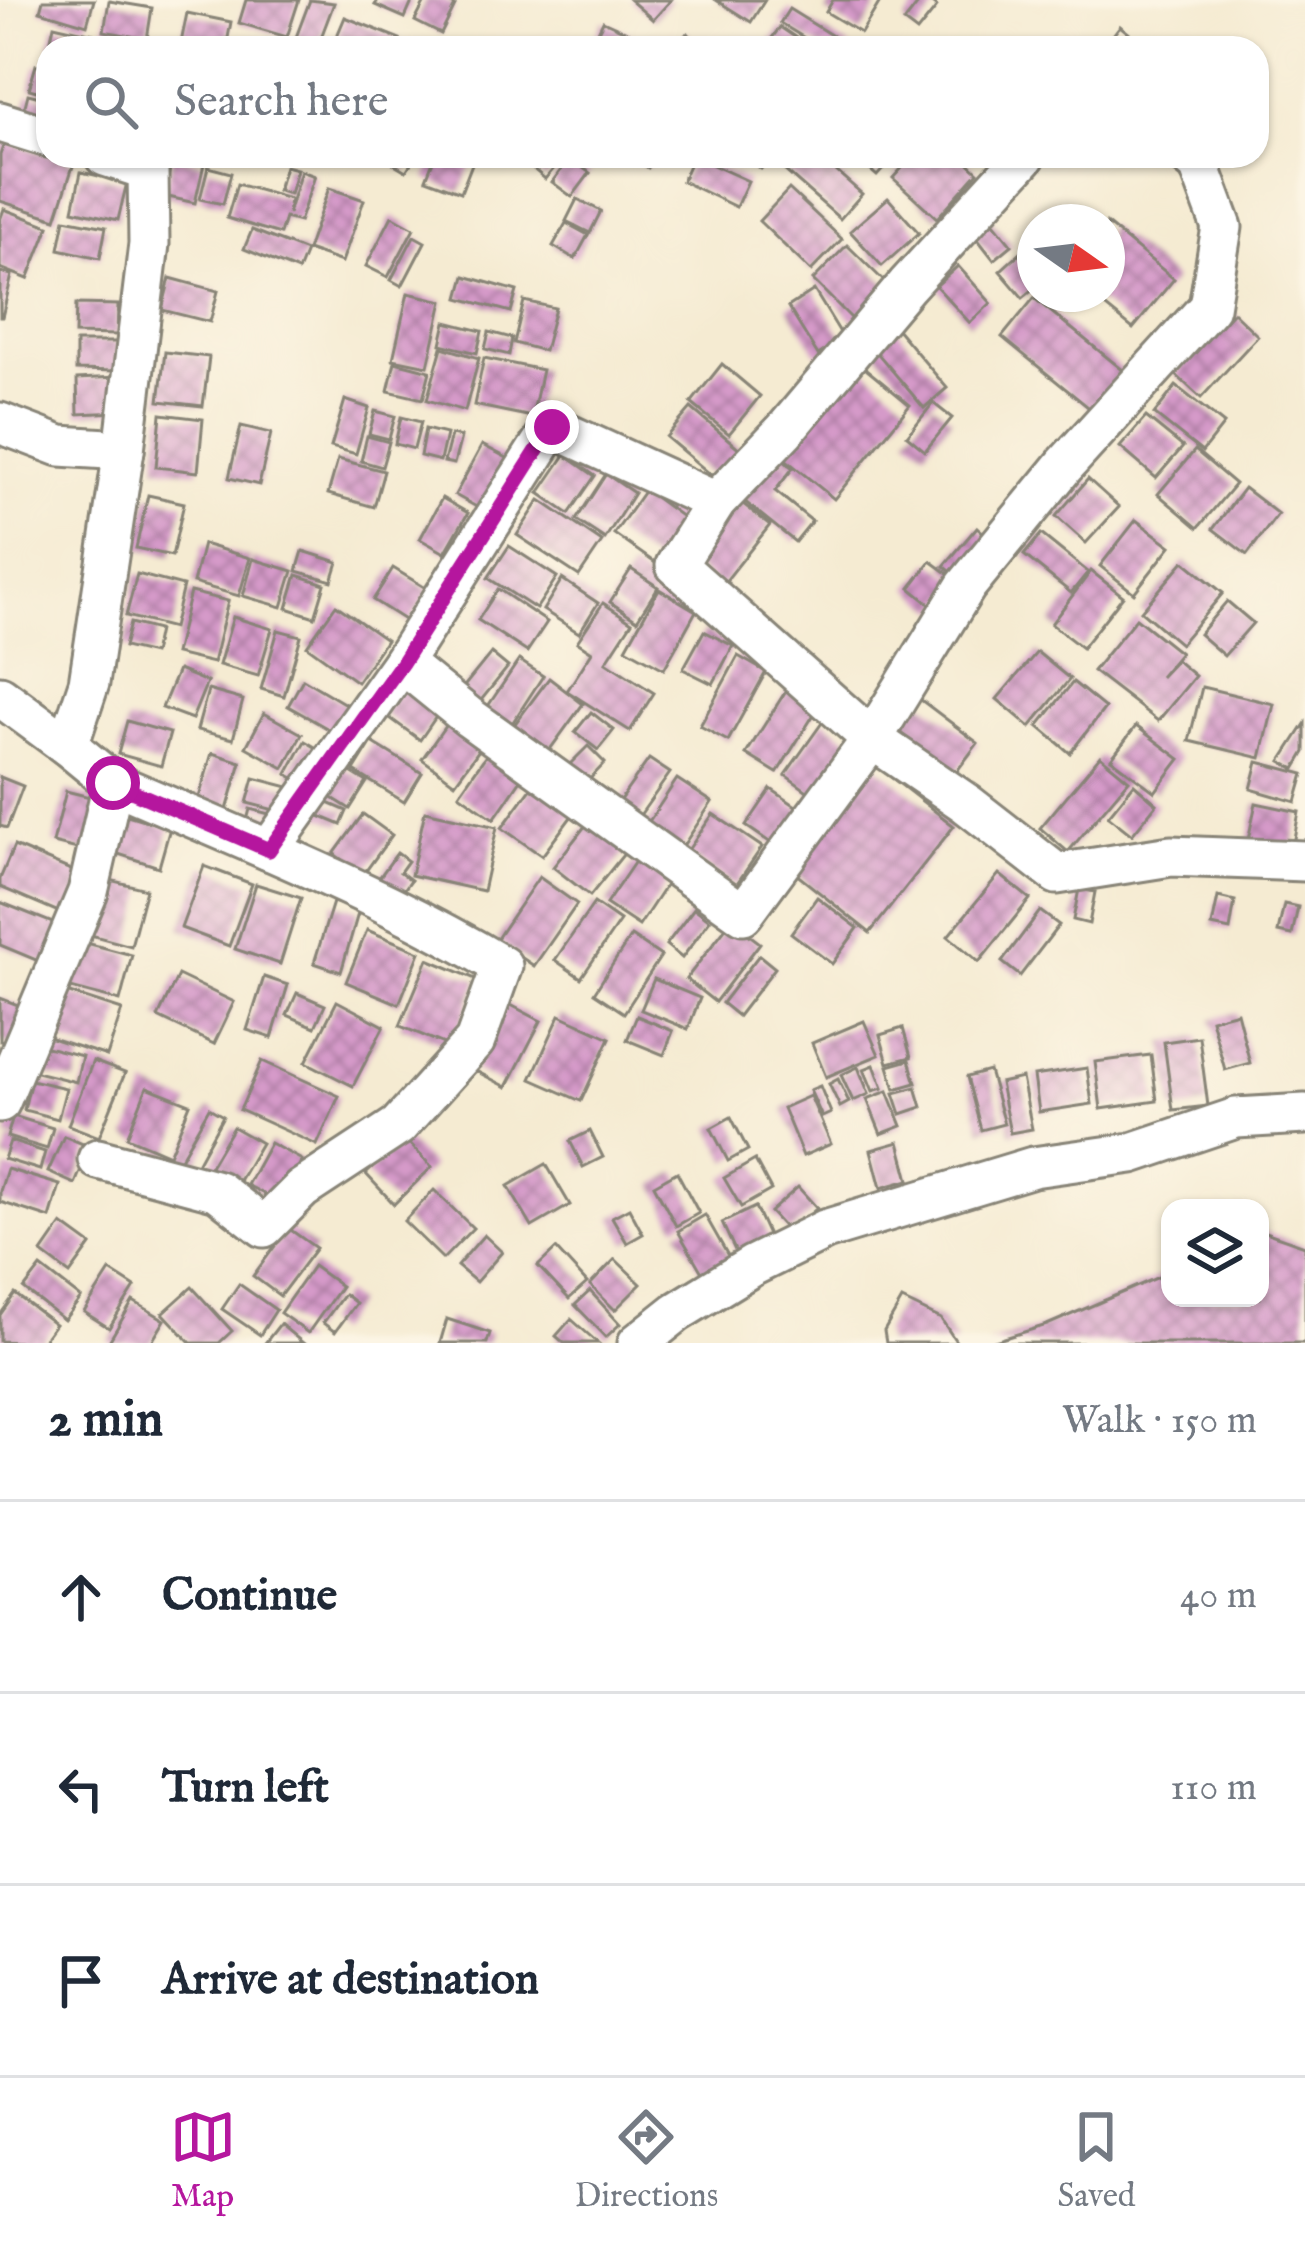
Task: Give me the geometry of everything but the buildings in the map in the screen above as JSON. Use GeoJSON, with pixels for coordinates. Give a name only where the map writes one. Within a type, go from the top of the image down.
{"type":"FeatureCollection","features":[{"type":"Feature","properties":{"kind":"street"},"geometry":{"type":"LineString","coordinates":[[0,122],[36,133]]}},
{"type":"Feature","properties":{"kind":"street"},"geometry":{"type":"LineString","coordinates":[[68,746],[88,683],[124,450],[149,244],[148,170],[142,168]]}},
{"type":"Feature","properties":{"kind":"street"},"geometry":{"type":"LineString","coordinates":[[1014,168],[716,502],[676,565],[872,739],[1057,874],[1172,856],[1305,861]]}},
{"type":"Feature","properties":{"kind":"street"},"geometry":{"type":"LineString","coordinates":[[402,663],[470,718],[742,914],[872,739],[966,586],[1065,465],[1209,308],[1222,227],[1200,168]]}},
{"type":"Feature","properties":{"kind":"street"},"geometry":{"type":"LineString","coordinates":[[0,423],[60,446],[124,450]]}},
{"type":"Feature","properties":{"kind":"street"},"geometry":{"type":"LineString","coordinates":[[269,850],[402,663],[552,427],[716,502]]}},
{"type":"Feature","properties":{"kind":"street"},"geometry":{"type":"LineString","coordinates":[[0,696],[113,783],[349,885],[502,966],[475,1041],[398,1126],[302,1189],[264,1227],[218,1191],[98,1159]]}},
{"type":"Feature","properties":{"kind":"street"},"geometry":{"type":"LineString","coordinates":[[0,1102],[88,892],[113,783]]}},
{"type":"Feature","properties":{"kind":"street"},"geometry":{"type":"LineString","coordinates":[[638,1343],[677,1312],[752,1266],[825,1230],[1033,1167],[1132,1153],[1236,1118],[1305,1114]]}},
{"type":"Feature","properties":{"kind":"route"},"geometry":{"type":"LineString","coordinates":[[113,783],[269,850],[402,663],[552,427]]}}]}
